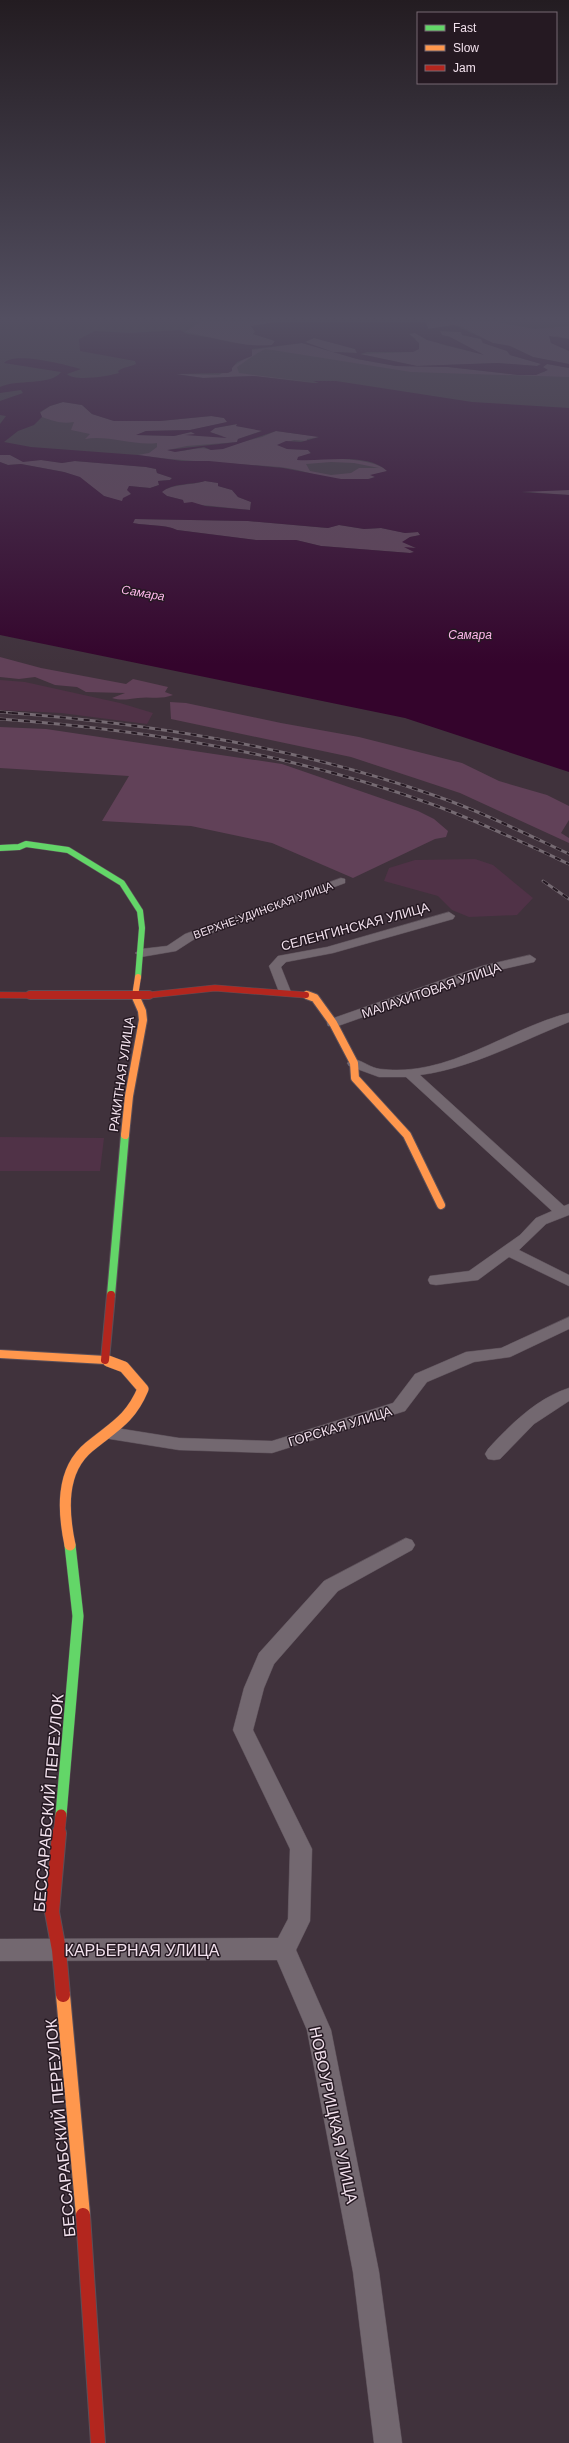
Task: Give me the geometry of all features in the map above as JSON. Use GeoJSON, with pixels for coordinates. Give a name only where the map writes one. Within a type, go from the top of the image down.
{"type":"FeatureCollection","features":[{"type":"Feature","properties":{"kind":"street"},"geometry":{"type":"LineString","coordinates":[[0,848],[19,847],[26,844],[68,850],[122,883],[136,902],[140,911],[142,928],[141,952],[135,997]]}},
{"type":"Feature","properties":{"kind":"street","name":"ВЕРХНЕ-УДИНСКАЯ УЛИЦА"},"geometry":{"type":"LineString","coordinates":[[141,952],[169,951],[181,945],[188,938],[341,881]]}},
{"type":"Feature","properties":{"kind":"street","name":"СЕЛЕНГИНСКАЯ УЛИЦА"},"geometry":{"type":"LineString","coordinates":[[285,992],[275,966],[282,959],[329,950],[449,916]]}},
{"type":"Feature","properties":{"kind":"street","name":"МАЛАХИТОВАЯ УЛИЦА"},"geometry":{"type":"LineString","coordinates":[[333,1023],[486,969],[530,959]]}},
{"type":"Feature","properties":{"kind":"street"},"geometry":{"type":"LineString","coordinates":[[0,995],[135,997],[215,988],[300,993],[315,998],[333,1023],[354,1063],[355,1078],[407,1135],[441,1205]]}},
{"type":"Feature","properties":{"kind":"street","name":"РАКИТНАЯ УЛИЦА"},"geometry":{"type":"LineString","coordinates":[[105,1360],[129,1096],[143,1020],[142,1010],[135,997]]}},
{"type":"Feature","properties":{"kind":"street"},"geometry":{"type":"LineString","coordinates":[[354,1063],[378,1073],[410,1073],[446,1067],[569,1017]]}},
{"type":"Feature","properties":{"kind":"street"},"geometry":{"type":"LineString","coordinates":[[410,1073],[566,1211],[541,1221],[508,1250],[473,1276],[436,1280]]}},
{"type":"Feature","properties":{"kind":"street"},"geometry":{"type":"LineString","coordinates":[[508,1250],[569,1281]]}},
{"type":"Feature","properties":{"kind":"street","name":"ГОРСКАЯ УЛИЦА"},"geometry":{"type":"LineString","coordinates":[[110,1433],[179,1444],[272,1447],[399,1407],[421,1378],[472,1356],[504,1353],[569,1322]]}},
{"type":"Feature","properties":{"kind":"street"},"geometry":{"type":"LineString","coordinates":[[0,1354],[105,1360]]}},
{"type":"Feature","properties":{"kind":"street","name":"БЕССАРАБСКИЙ ПЕРЕУЛОК"},"geometry":{"type":"LineString","coordinates":[[98,2443],[88,2267],[59,1950],[52,1912],[78,1616],[73,1560],[66,1530],[65,1502],[69,1473],[88,1448],[110,1433],[135,1409],[143,1389],[124,1367],[105,1360]]}},
{"type":"Feature","properties":{"kind":"street"},"geometry":{"type":"LineString","coordinates":[[494,1454],[512,1432],[550,1403],[569,1394]]}},
{"type":"Feature","properties":{"kind":"street"},"geometry":{"type":"LineString","coordinates":[[284,1949],[299,1921],[301,1849],[243,1730],[254,1688],[266,1659],[331,1586],[406,1545]]}},
{"type":"Feature","properties":{"kind":"street","name":"КАРЬЕРНАЯ УЛИЦА"},"geometry":{"type":"LineString","coordinates":[[0,1950],[284,1949]]}},
{"type":"Feature","properties":{"kind":"street","name":"НОВОУРИЦКАЯ УЛИЦА"},"geometry":{"type":"LineString","coordinates":[[284,1949],[319,2030],[366,2272],[388,2443]]}},
{"type":"Feature","properties":{"kind":"shaded area"},"geometry":{"type":"Polygon","coordinates":[[[88,436],[247,436],[238,439],[237,442],[187,446],[168,450],[179,451],[200,448],[211,450],[264,436],[313,436],[320,437],[307,439],[307,441],[294,440],[278,445],[288,449],[308,450],[311,454],[298,457],[332,458],[358,461],[380,466],[388,471],[372,475],[375,477],[363,480],[339,479],[280,467],[192,461],[138,455],[149,453],[157,447],[157,443],[148,444],[103,438],[85,439],[88,436]],[[331,462],[306,464],[310,471],[331,475],[351,473],[359,468],[379,468],[354,463],[331,462]]]}},
{"type":"Feature","properties":{"kind":"shaded area"},"geometry":{"type":"Polygon","coordinates":[[[0,455],[10,455],[23,461],[41,460],[62,463],[74,461],[146,467],[156,469],[157,473],[172,478],[170,480],[158,481],[159,485],[150,488],[129,486],[131,494],[122,502],[104,496],[79,477],[64,472],[21,464],[8,465],[0,462],[0,455]]]}},
{"type":"Feature","properties":{"kind":"shaded area"},"geometry":{"type":"Polygon","coordinates":[[[205,481],[218,483],[218,486],[232,490],[238,497],[251,502],[250,510],[183,503],[183,500],[167,496],[161,492],[171,487],[205,481]]]}},
{"type":"Feature","properties":{"kind":"shaded area"},"geometry":{"type":"Polygon","coordinates":[[[569,490],[569,495],[515,491],[569,490]]]}},
{"type":"Feature","properties":{"kind":"shaded area"},"geometry":{"type":"Polygon","coordinates":[[[134,519],[248,521],[327,528],[339,525],[364,529],[381,528],[405,533],[418,532],[421,535],[410,537],[403,542],[418,549],[406,548],[415,552],[410,553],[321,546],[296,540],[256,540],[177,530],[161,526],[144,525],[133,523],[134,519]]]}},
{"type":"Feature","properties":{"kind":"shaded area"},"geometry":{"type":"Polygon","coordinates":[[[0,657],[41,668],[126,684],[133,679],[168,687],[165,692],[173,695],[125,700],[112,698],[125,693],[86,692],[77,687],[55,685],[35,677],[19,679],[0,677],[0,657]]]}},
{"type":"Feature","properties":{"kind":"shaded area"},"geometry":{"type":"Polygon","coordinates":[[[0,680],[25,682],[120,703],[153,713],[147,724],[61,713],[0,710],[0,680]]]}},
{"type":"Feature","properties":{"kind":"shaded area"},"geometry":{"type":"Polygon","coordinates":[[[170,702],[186,703],[281,723],[359,737],[462,763],[499,781],[547,795],[569,806],[569,820],[561,833],[569,838],[569,843],[460,793],[351,757],[171,719],[170,702]]]}},
{"type":"Feature","properties":{"kind":"shaded area"},"geometry":{"type":"Polygon","coordinates":[[[0,727],[46,729],[282,764],[418,811],[434,819],[448,831],[446,837],[435,839],[353,878],[272,843],[191,826],[102,821],[129,776],[0,768],[0,727]]]}},
{"type":"Feature","properties":{"kind":"shaded area"},"geometry":{"type":"Polygon","coordinates":[[[475,859],[493,865],[533,898],[517,915],[469,917],[452,910],[438,896],[384,881],[389,868],[415,860],[475,859]]]}},
{"type":"Feature","properties":{"kind":"shaded area"},"geometry":{"type":"Polygon","coordinates":[[[0,1137],[104,1138],[100,1171],[0,1171],[0,1137]]]}},
{"type":"Feature","properties":{"kind":"water","name":"Самара"},"geometry":{"type":"Polygon","coordinates":[[[0,436],[12,436],[4,442],[31,447],[138,455],[182,461],[209,461],[283,468],[341,479],[369,479],[375,477],[370,475],[387,471],[378,465],[357,460],[297,460],[298,457],[311,453],[308,450],[287,449],[277,445],[286,441],[301,442],[319,437],[312,436],[569,436],[569,490],[521,492],[569,495],[569,772],[405,718],[0,635],[0,462],[8,465],[21,464],[64,472],[80,477],[104,496],[122,501],[123,498],[131,494],[127,490],[129,486],[150,488],[159,485],[158,481],[170,480],[172,478],[157,473],[156,469],[146,467],[75,461],[62,463],[41,460],[23,462],[10,455],[0,455],[0,436]],[[205,481],[171,487],[162,492],[167,496],[183,500],[184,503],[192,502],[205,506],[250,510],[251,502],[238,497],[232,490],[218,486],[218,483],[205,481]],[[135,519],[133,523],[256,540],[296,540],[321,546],[410,553],[414,552],[404,547],[416,548],[402,542],[410,537],[420,535],[418,532],[405,533],[381,528],[364,529],[339,525],[328,528],[248,521],[135,519]]]}},
{"type":"Feature","properties":{"kind":"water","name":"Самара"},"geometry":{"type":"Polygon","coordinates":[[[199,436],[221,436],[227,438],[199,436]]]}},
{"type":"Feature","properties":{"kind":"water","name":"Самара"},"geometry":{"type":"Polygon","coordinates":[[[247,436],[261,436],[223,449],[211,450],[204,447],[175,452],[167,450],[237,442],[238,439],[247,436]]]}},
{"type":"Feature","properties":{"kind":"railway"},"geometry":{"type":"LineString","coordinates":[[12,713],[0,712],[165,730],[219,739],[327,763],[380,778],[450,801],[569,854]]}},
{"type":"Feature","properties":{"kind":"railway"},"geometry":{"type":"LineString","coordinates":[[0,719],[111,730],[220,747],[274,758],[381,787],[434,805],[502,833],[569,864]]}},
{"type":"Feature","properties":{"kind":"railway"},"geometry":{"type":"LineString","coordinates":[[543,881],[569,899]]}},
{"type":"Feature","properties":{"kind":"traffic: fast"},"geometry":{"type":"LineString","coordinates":[[0,848],[19,847],[26,844],[68,850],[122,883],[140,911],[142,928],[138,977]]}},
{"type":"Feature","properties":{"kind":"traffic: fast"},"geometry":{"type":"LineString","coordinates":[[111,1295],[125,1135]]}},
{"type":"Feature","properties":{"kind":"traffic: fast"},"geometry":{"type":"LineString","coordinates":[[61,1815],[78,1616],[70,1545]]}},
{"type":"Feature","properties":{"kind":"traffic: slow"},"geometry":{"type":"LineString","coordinates":[[125,1135],[129,1096],[143,1020],[142,1011],[135,997],[138,977]]}},
{"type":"Feature","properties":{"kind":"traffic: slow"},"geometry":{"type":"LineString","coordinates":[[306,995],[315,998],[333,1023],[354,1063],[355,1078],[407,1135],[441,1205]]}},
{"type":"Feature","properties":{"kind":"traffic: slow"},"geometry":{"type":"LineString","coordinates":[[0,1354],[105,1360],[124,1367],[143,1389],[137,1403],[125,1419],[106,1436],[88,1448],[79,1458],[73,1469],[68,1481],[65,1506],[67,1532],[70,1545]]}},
{"type":"Feature","properties":{"kind":"traffic: slow"},"geometry":{"type":"LineString","coordinates":[[63,1995],[83,2215]]}},
{"type":"Feature","properties":{"kind":"traffic: jam"},"geometry":{"type":"LineString","coordinates":[[0,995],[135,997],[215,988],[306,995]]}},
{"type":"Feature","properties":{"kind":"traffic: jam"},"geometry":{"type":"LineString","coordinates":[[105,1360],[111,1295]]}},
{"type":"Feature","properties":{"kind":"traffic: jam"},"geometry":{"type":"LineString","coordinates":[[61,1815],[52,1912],[59,1950],[63,1995]]}},
{"type":"Feature","properties":{"kind":"traffic: jam"},"geometry":{"type":"LineString","coordinates":[[83,2215],[98,2443]]}}]}
